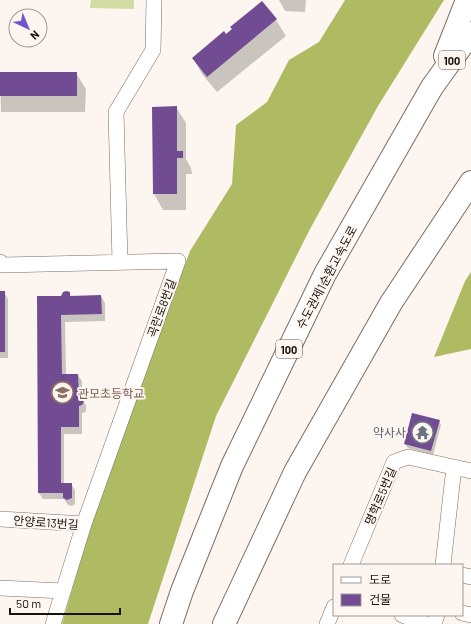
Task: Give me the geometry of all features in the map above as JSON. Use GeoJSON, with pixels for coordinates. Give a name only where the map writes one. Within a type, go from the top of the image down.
{"type":"FeatureCollection","features":[{"type":"Feature","properties":{"kind":"highway"},"geometry":{"type":"LineString","coordinates":[[432,86],[467,0]]}},
{"type":"Feature","properties":{"kind":"highway","name":"수도권제1순환고속도로"},"geometry":{"type":"LineString","coordinates":[[171,624],[182,591],[232,466],[321,281],[432,86],[471,33]]}},
{"type":"Feature","properties":{"kind":"highway"},"geometry":{"type":"LineString","coordinates":[[224,624],[295,472],[391,303],[471,182]]}},
{"type":"Feature","properties":{"kind":"street"},"geometry":{"type":"LineString","coordinates":[[120,262],[116,112],[153,50],[154,0]]}},
{"type":"Feature","properties":{"kind":"street","name":"곡란로8번길"},"geometry":{"type":"LineString","coordinates":[[0,262],[3,265],[178,261],[84,524]]}},
{"type":"Feature","properties":{"kind":"street","name":"명학로5번길"},"geometry":{"type":"LineString","coordinates":[[351,564],[394,462],[408,457],[471,472]]}},
{"type":"Feature","properties":{"kind":"street"},"geometry":{"type":"LineString","coordinates":[[443,564],[454,467]]}},
{"type":"Feature","properties":{"kind":"street","name":"안양로13번길"},"geometry":{"type":"LineString","coordinates":[[0,519],[84,524],[53,624]]}},
{"type":"Feature","properties":{"kind":"street"},"geometry":{"type":"LineString","coordinates":[[0,588],[63,591]]}},
{"type":"Feature","properties":{"kind":"street"},"geometry":{"type":"LineString","coordinates":[[327,624],[333,609]]}},
{"type":"Feature","properties":{"kind":"street"},"geometry":{"type":"LineString","coordinates":[[405,616],[426,624]]}},
{"type":"Feature","properties":{"kind":"green space"},"geometry":{"type":"Polygon","coordinates":[[[91,0],[134,0],[134,9],[90,8],[91,0]]]}},
{"type":"Feature","properties":{"kind":"green space"},"geometry":{"type":"Polygon","coordinates":[[[345,0],[444,0],[378,106],[310,229],[216,416],[148,624],[62,624],[93,518],[190,251],[232,184],[236,125],[267,102],[289,60],[319,42],[345,0]]]}},
{"type":"Feature","properties":{"kind":"green space"},"geometry":{"type":"Polygon","coordinates":[[[471,272],[471,349],[434,357],[465,281],[471,272]]]}},
{"type":"Feature","properties":{"kind":"building"},"geometry":{"type":"Polygon","coordinates":[[[262,1],[277,19],[207,77],[192,58],[224,31],[226,34],[232,29],[230,27],[262,1]]]}},
{"type":"Feature","properties":{"kind":"building"},"geometry":{"type":"Polygon","coordinates":[[[0,72],[77,72],[77,96],[0,96],[0,72]]]}},
{"type":"Feature","properties":{"kind":"building"},"geometry":{"type":"Polygon","coordinates":[[[177,106],[177,151],[183,151],[183,158],[177,158],[177,194],[153,194],[152,107],[177,106]]]}},
{"type":"Feature","properties":{"kind":"building"},"geometry":{"type":"Polygon","coordinates":[[[0,291],[5,291],[5,352],[0,352],[0,291]]]}},
{"type":"Feature","properties":{"kind":"building"},"geometry":{"type":"Polygon","coordinates":[[[63,292],[70,292],[70,296],[101,295],[102,314],[61,315],[62,374],[78,374],[79,396],[83,397],[84,401],[82,405],[79,406],[79,427],[61,427],[61,483],[72,483],[72,498],[67,500],[63,498],[63,493],[38,493],[37,296],[61,296],[63,292]]]}},
{"type":"Feature","properties":{"kind":"building","name":"약사사"},"geometry":{"type":"Polygon","coordinates":[[[412,413],[440,420],[431,451],[404,444],[412,413]]]}},
{"type":"Feature","properties":{"kind":"place","name":"관모초등학교"},"geometry":{"type":"Point","coordinates":[62,393]}},
{"type":"Feature","properties":{"kind":"place","name":"약사사"},"geometry":{"type":"Point","coordinates":[422,432]}}]}
